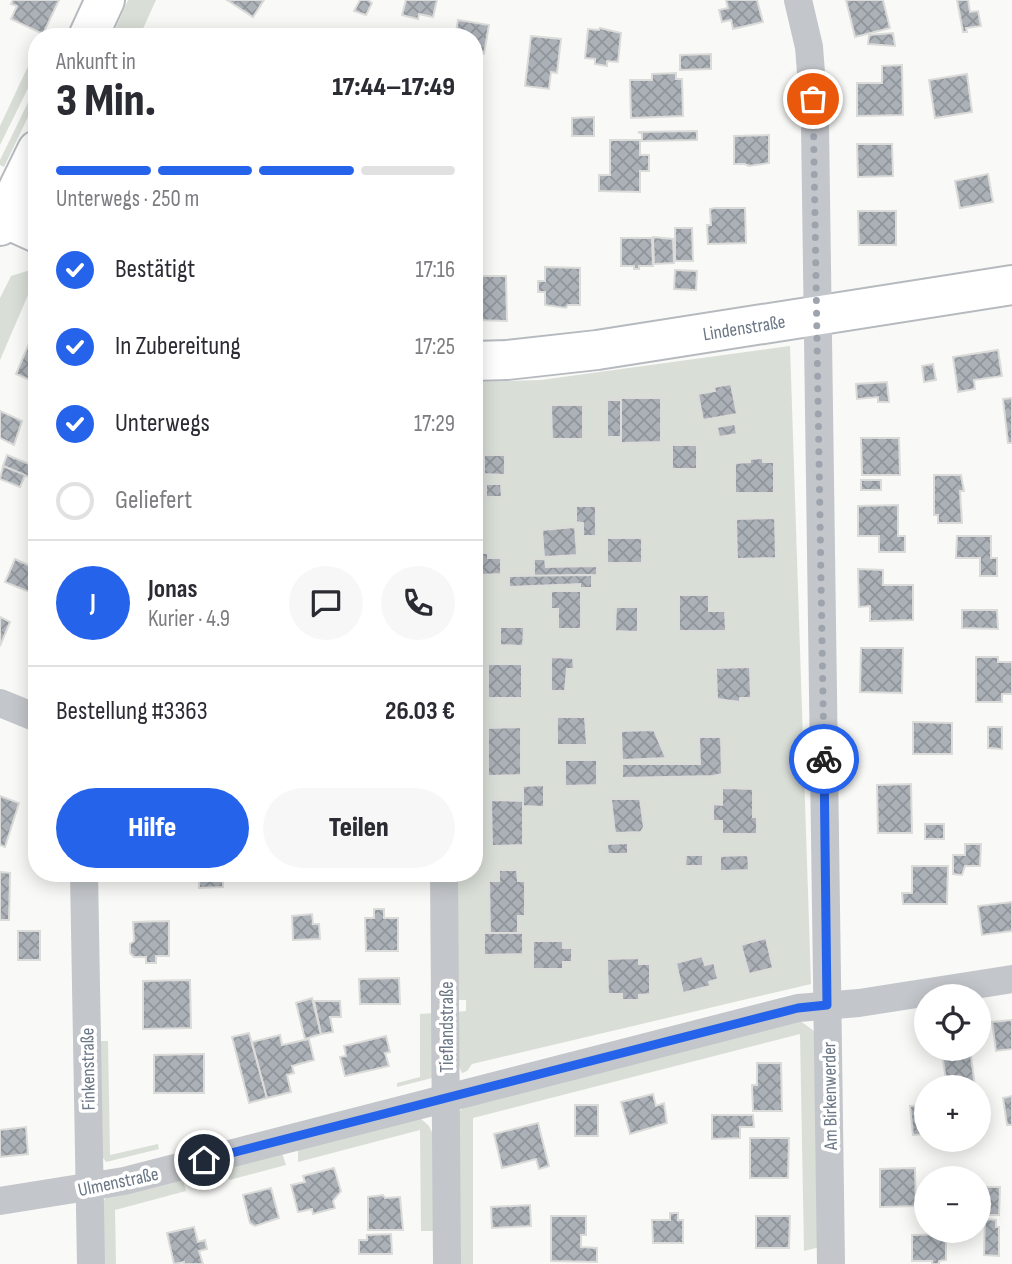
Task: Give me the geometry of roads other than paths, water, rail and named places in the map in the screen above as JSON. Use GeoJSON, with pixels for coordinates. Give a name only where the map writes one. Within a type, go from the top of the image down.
{"type":"FeatureCollection","features":[{"type":"Feature","properties":{"kind":"street"},"geometry":{"type":"LineString","coordinates":[[92,28],[104,0]]}},
{"type":"Feature","properties":{"kind":"street","name":"Am Birkenwerder"},"geometry":{"type":"LineString","coordinates":[[798,0],[809,47],[815,124],[831,1264]]}},
{"type":"Feature","properties":{"kind":"street"},"geometry":{"type":"LineString","coordinates":[[10,223],[28,174]]}},
{"type":"Feature","properties":{"kind":"street","name":"Lindenstraße"},"geometry":{"type":"LineString","coordinates":[[483,361],[597,350],[1012,285]]}},
{"type":"Feature","properties":{"kind":"street"},"geometry":{"type":"LineString","coordinates":[[0,702],[28,714]]}},
{"type":"Feature","properties":{"kind":"street","name":"Finkenstraße"},"geometry":{"type":"LineString","coordinates":[[84,882],[90,1264]]}},
{"type":"Feature","properties":{"kind":"street","name":"Tieflandstraße"},"geometry":{"type":"LineString","coordinates":[[444,882],[447,1264]]}},
{"type":"Feature","properties":{"kind":"street","name":"Ulmenstraße"},"geometry":{"type":"LineString","coordinates":[[0,1201],[124,1181],[798,1008],[859,1003],[1012,979]]}}]}
